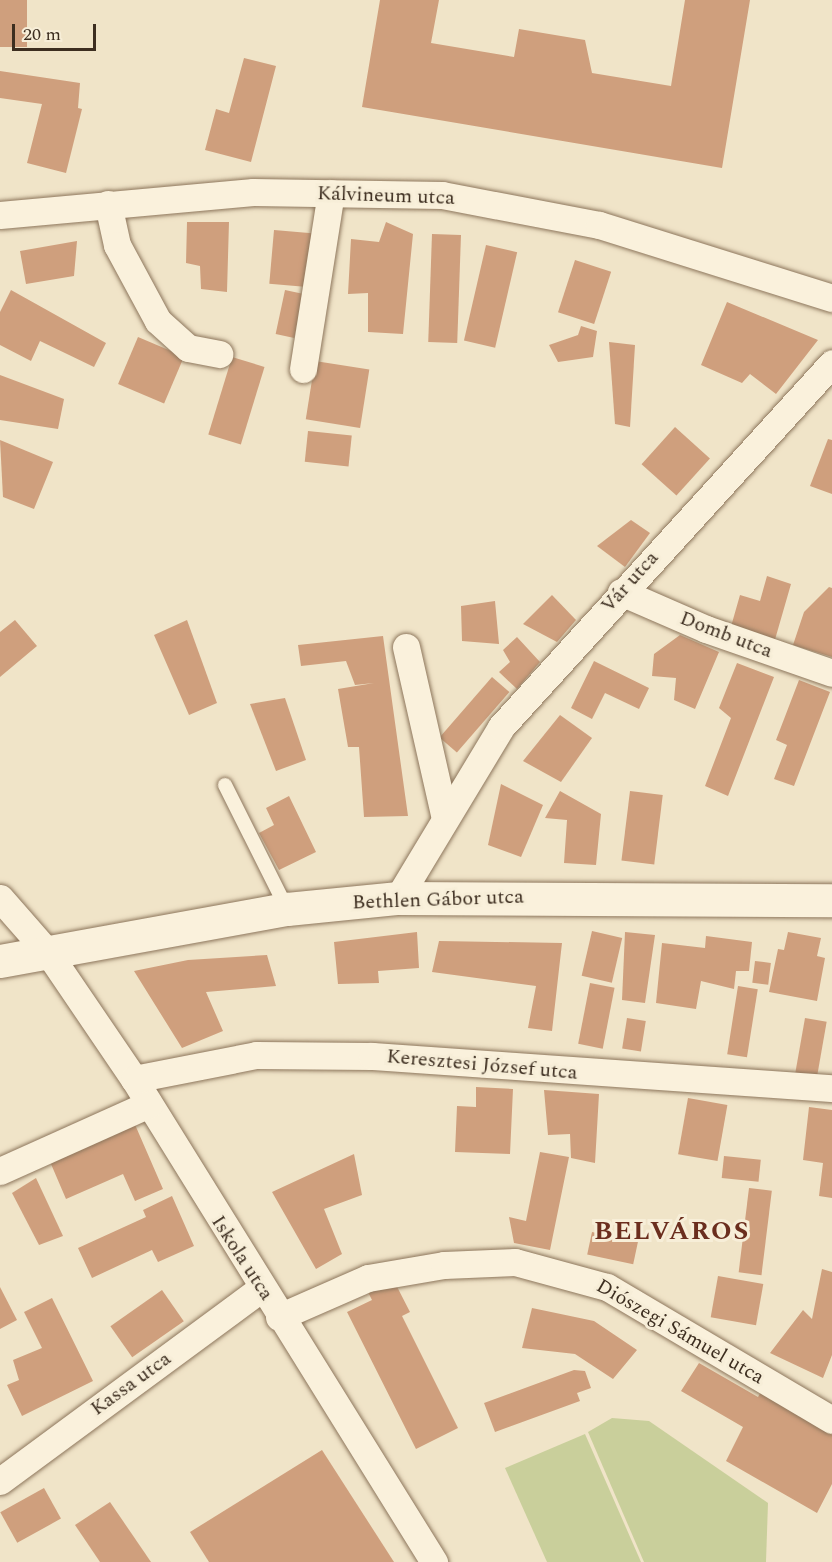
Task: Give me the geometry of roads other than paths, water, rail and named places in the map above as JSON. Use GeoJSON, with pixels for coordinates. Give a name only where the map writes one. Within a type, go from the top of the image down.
{"type":"FeatureCollection","features":[{"type":"Feature","properties":{"kind":"main road","name":"Bethlen Gábor utca"},"geometry":{"type":"LineString","coordinates":[[0,961],[49,954],[287,909],[398,898],[832,900]]}},
{"type":"Feature","properties":{"kind":"street","name":"Kálvineum utca"},"geometry":{"type":"LineString","coordinates":[[0,215],[254,192],[442,195],[599,225],[832,298]]}},
{"type":"Feature","properties":{"kind":"street"},"geometry":{"type":"LineString","coordinates":[[303,369],[331,193]]}},
{"type":"Feature","properties":{"kind":"street"},"geometry":{"type":"LineString","coordinates":[[108,204],[117,245],[158,321],[188,348],[219,354]]}},
{"type":"Feature","properties":{"kind":"street","name":"Vár utca"},"geometry":{"type":"LineString","coordinates":[[398,898],[444,814],[501,727],[621,592],[832,363]]}},
{"type":"Feature","properties":{"kind":"street","name":"Domb utca"},"geometry":{"type":"LineString","coordinates":[[621,592],[706,630],[832,673]]}},
{"type":"Feature","properties":{"kind":"street"},"geometry":{"type":"LineString","coordinates":[[406,647],[444,814]]}},
{"type":"Feature","properties":{"kind":"street","name":"Iskola utca"},"geometry":{"type":"LineString","coordinates":[[0,898],[49,954],[134,1079],[279,1317],[434,1562]]}},
{"type":"Feature","properties":{"kind":"street","name":"Keresztesi József utca"},"geometry":{"type":"LineString","coordinates":[[134,1079],[256,1055],[372,1056],[832,1088]]}},
{"type":"Feature","properties":{"kind":"street"},"geometry":{"type":"LineString","coordinates":[[0,1171],[149,1104]]}},
{"type":"Feature","properties":{"kind":"street","name":"Diószegi Sámuel utca"},"geometry":{"type":"LineString","coordinates":[[279,1317],[368,1278],[444,1265],[515,1262],[607,1287],[832,1420]]}},
{"type":"Feature","properties":{"kind":"street","name":"Kassa utca"},"geometry":{"type":"LineString","coordinates":[[0,1480],[262,1288]]}},
{"type":"Feature","properties":{"kind":"lane"},"geometry":{"type":"LineString","coordinates":[[225,785],[287,909]]}},
{"type":"Feature","properties":{"kind":"district","name":"BELVÁROS"},"geometry":{"type":"Point","coordinates":[672,1232]}}]}
